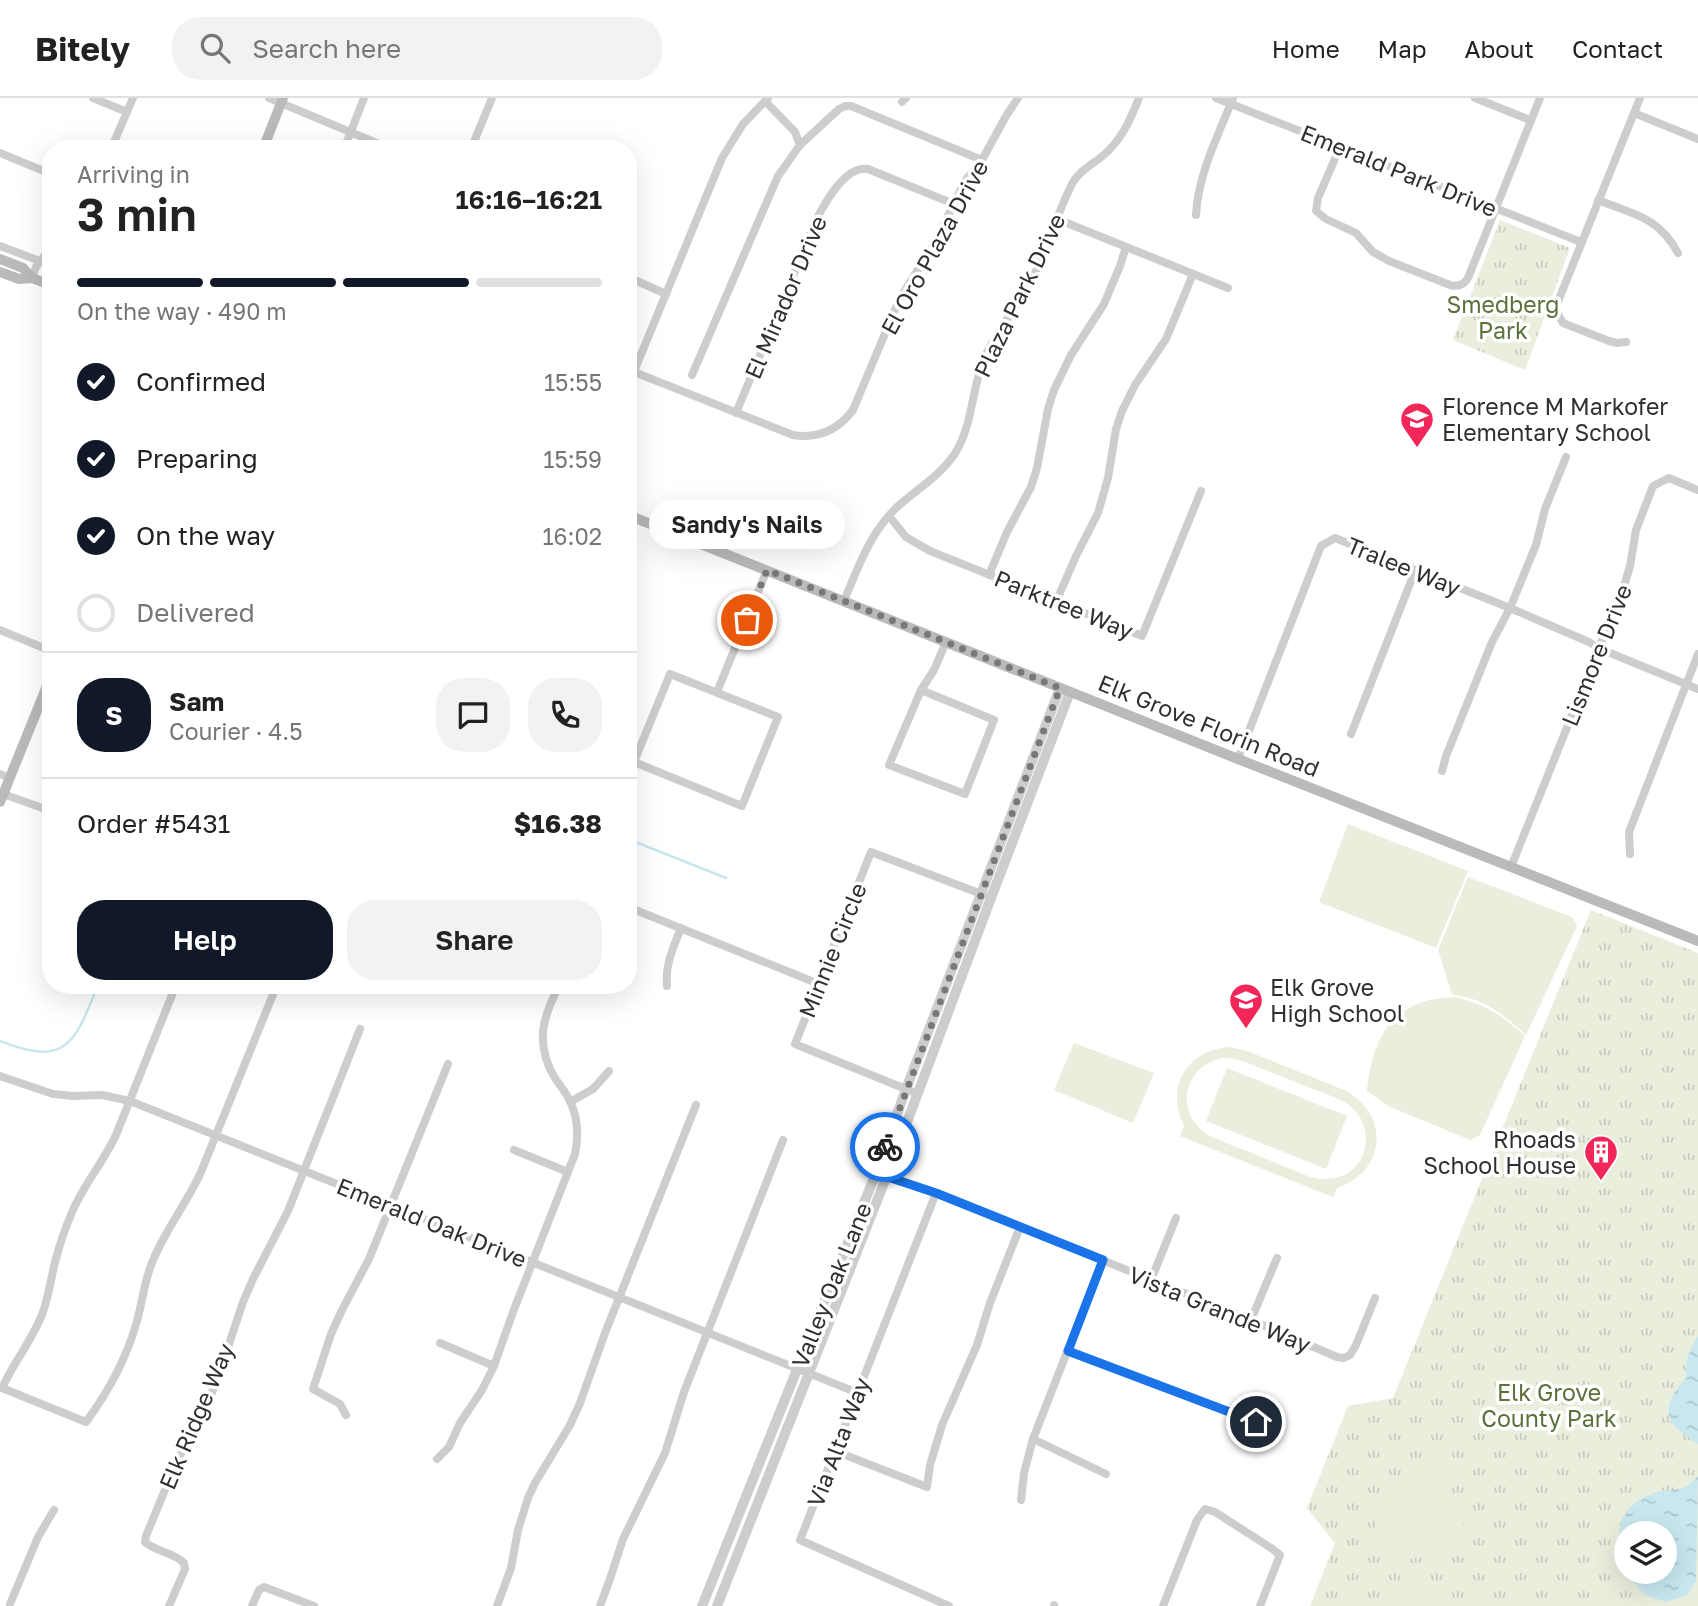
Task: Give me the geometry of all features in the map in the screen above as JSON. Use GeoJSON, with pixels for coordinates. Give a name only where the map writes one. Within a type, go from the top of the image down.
{"type":"FeatureCollection","features":[{"type":"Feature","properties":{"kind":"main road"},"geometry":{"type":"LineString","coordinates":[[267,140],[282,101]]}},
{"type":"Feature","properties":{"kind":"main road"},"geometry":{"type":"LineString","coordinates":[[0,259],[23,268],[32,278]]}},
{"type":"Feature","properties":{"kind":"main road"},"geometry":{"type":"LineString","coordinates":[[0,272],[19,279],[32,278],[42,282]]}},
{"type":"Feature","properties":{"kind":"main road","name":"Elk Grove Florin Road"},"geometry":{"type":"LineString","coordinates":[[637,519],[1698,941]]}},
{"type":"Feature","properties":{"kind":"main road"},"geometry":{"type":"LineString","coordinates":[[2,798],[5,776],[42,696]]}},
{"type":"Feature","properties":{"kind":"street"},"geometry":{"type":"LineString","coordinates":[[93,98],[127,112]]}},
{"type":"Feature","properties":{"kind":"street"},"geometry":{"type":"LineString","coordinates":[[115,140],[133,98]]}},
{"type":"Feature","properties":{"kind":"street"},"geometry":{"type":"LineString","coordinates":[[269,98],[282,101],[369,140]]}},
{"type":"Feature","properties":{"kind":"street"},"geometry":{"type":"LineString","coordinates":[[347,140],[364,98]]}},
{"type":"Feature","properties":{"kind":"street"},"geometry":{"type":"LineString","coordinates":[[475,140],[492,98]]}},
{"type":"Feature","properties":{"kind":"street","name":"El Oro Plaza Drive"},"geometry":{"type":"LineString","coordinates":[[637,373],[784,433],[810,436],[827,432],[841,423],[853,410],[899,300],[935,242],[965,181],[982,160],[1018,98]]}},
{"type":"Feature","properties":{"kind":"street","name":"Plaza Park Drive"},"geometry":{"type":"LineString","coordinates":[[844,601],[872,538],[889,516],[936,477],[956,451],[967,429],[977,380],[990,344],[1028,287],[1075,178],[1112,147],[1129,122],[1139,98]]}},
{"type":"Feature","properties":{"kind":"street","name":"Emerald Park Drive"},"geometry":{"type":"LineString","coordinates":[[1216,98],[1232,101],[1273,120],[1581,242]]}},
{"type":"Feature","properties":{"kind":"street"},"geometry":{"type":"LineString","coordinates":[[1475,98],[1530,120]]}},
{"type":"Feature","properties":{"kind":"street"},"geometry":{"type":"LineString","coordinates":[[1340,147],[1318,198],[1316,211],[1326,219],[1356,233],[1381,257],[1450,285],[1459,286],[1468,278],[1540,98]]}},
{"type":"Feature","properties":{"kind":"street"},"geometry":{"type":"LineString","coordinates":[[1626,342],[1609,341],[1563,323],[1555,309],[1640,98]]}},
{"type":"Feature","properties":{"kind":"street"},"geometry":{"type":"LineString","coordinates":[[637,365],[722,158],[743,124],[766,99],[795,132],[800,145]]}},
{"type":"Feature","properties":{"kind":"street"},"geometry":{"type":"LineString","coordinates":[[1196,215],[1200,181],[1232,101]]}},
{"type":"Feature","properties":{"kind":"street"},"geometry":{"type":"LineString","coordinates":[[692,375],[778,176],[800,145],[839,109],[848,105],[982,160]]}},
{"type":"Feature","properties":{"kind":"street"},"geometry":{"type":"LineString","coordinates":[[1634,113],[1698,139]]}},
{"type":"Feature","properties":{"kind":"street"},"geometry":{"type":"LineString","coordinates":[[0,153],[42,170]]}},
{"type":"Feature","properties":{"kind":"street","name":"El Mirador Drive"},"geometry":{"type":"LineString","coordinates":[[736,414],[817,218],[827,200],[848,176],[858,169],[868,169],[954,204]]}},
{"type":"Feature","properties":{"kind":"street"},"geometry":{"type":"LineString","coordinates":[[1598,200],[1651,222],[1665,233],[1678,253]]}},
{"type":"Feature","properties":{"kind":"street"},"geometry":{"type":"LineString","coordinates":[[1057,219],[1228,288]]}},
{"type":"Feature","properties":{"kind":"street"},"geometry":{"type":"LineString","coordinates":[[0,246],[40,261]]}},
{"type":"Feature","properties":{"kind":"street"},"geometry":{"type":"LineString","coordinates":[[989,575],[1031,487],[1054,390],[1071,355],[1104,304],[1126,247]]}},
{"type":"Feature","properties":{"kind":"street"},"geometry":{"type":"LineString","coordinates":[[32,278],[42,258]]}},
{"type":"Feature","properties":{"kind":"street"},"geometry":{"type":"LineString","coordinates":[[1056,601],[1098,513],[1108,478],[1111,448],[1122,411],[1135,385],[1166,339],[1193,274]]}},
{"type":"Feature","properties":{"kind":"street"},"geometry":{"type":"LineString","coordinates":[[637,281],[666,294]]}},
{"type":"Feature","properties":{"kind":"street"},"geometry":{"type":"LineString","coordinates":[[1442,771],[1492,642],[1510,608],[1536,545],[1545,509],[1566,457]]}},
{"type":"Feature","properties":{"kind":"street","name":"Lismore Drive"},"geometry":{"type":"LineString","coordinates":[[1511,867],[1628,575],[1636,530],[1653,486],[1669,478],[1698,490]]}},
{"type":"Feature","properties":{"kind":"street","name":"Parktree Way"},"geometry":{"type":"LineString","coordinates":[[889,516],[900,530],[921,547],[1142,636],[1201,491]]}},
{"type":"Feature","properties":{"kind":"street","name":"Tralee Way"},"geometry":{"type":"LineString","coordinates":[[1238,759],[1321,546],[1335,538],[1510,608],[1698,689]]}},
{"type":"Feature","properties":{"kind":"street"},"geometry":{"type":"LineString","coordinates":[[717,692],[767,570]]}},
{"type":"Feature","properties":{"kind":"street"},"geometry":{"type":"LineString","coordinates":[[1351,734],[1415,571]]}},
{"type":"Feature","properties":{"kind":"street"},"geometry":{"type":"LineString","coordinates":[[0,631],[42,647]]}},
{"type":"Feature","properties":{"kind":"street"},"geometry":{"type":"LineString","coordinates":[[921,690],[994,720],[965,794],[889,765],[921,690],[934,670],[946,642]]}},
{"type":"Feature","properties":{"kind":"street"},"geometry":{"type":"LineString","coordinates":[[1629,854],[1629,832],[1698,654]]}},
{"type":"Feature","properties":{"kind":"street"},"geometry":{"type":"LineString","coordinates":[[637,755],[670,674],[778,717],[742,806],[637,763]]}},
{"type":"Feature","properties":{"kind":"street","name":"Valley Oak Lane"},"geometry":{"type":"LineString","coordinates":[[703,1603],[876,1173],[906,1089],[986,896],[1065,690]]}},
{"type":"Feature","properties":{"kind":"street"},"geometry":{"type":"LineString","coordinates":[[2,798],[42,809]]}},
{"type":"Feature","properties":{"kind":"street","name":"Minnie Circle"},"geometry":{"type":"LineString","coordinates":[[918,1094],[795,1044],[871,852],[986,896]]}},
{"type":"Feature","properties":{"kind":"street","name":"Valley Oak Lane"},"geometry":{"type":"LineString","coordinates":[[718,1606],[887,1178],[986,896]]}},
{"type":"Feature","properties":{"kind":"street"},"geometry":{"type":"LineString","coordinates":[[637,911],[818,984]]}},
{"type":"Feature","properties":{"kind":"street"},"geometry":{"type":"LineString","coordinates":[[667,986],[669,960],[681,928]]}},
{"type":"Feature","properties":{"kind":"street"},"geometry":{"type":"LineString","coordinates":[[172,994],[113,1143],[75,1207],[60,1244],[35,1330],[2,1388],[86,1422],[118,1372],[133,1336],[150,1269],[158,1249],[193,1190],[273,994]]}},
{"type":"Feature","properties":{"kind":"street"},"geometry":{"type":"LineString","coordinates":[[437,1459],[449,1447],[494,1366],[575,1154],[578,1135],[575,1116],[547,1061],[543,1043],[546,1017],[555,994]]}},
{"type":"Feature","properties":{"kind":"street"},"geometry":{"type":"LineString","coordinates":[[304,1170],[360,1030]]}},
{"type":"Feature","properties":{"kind":"street"},"geometry":{"type":"LineString","coordinates":[[346,1415],[340,1404],[313,1390],[331,1334],[369,1259],[448,1064]]}},
{"type":"Feature","properties":{"kind":"street"},"geometry":{"type":"LineString","coordinates":[[570,1102],[593,1089],[609,1071]]}},
{"type":"Feature","properties":{"kind":"street","name":"Emerald Oak Drive"},"geometry":{"type":"LineString","coordinates":[[0,1076],[53,1094],[102,1096],[130,1101],[858,1393]]}},
{"type":"Feature","properties":{"kind":"street"},"geometry":{"type":"LineString","coordinates":[[497,1606],[511,1568],[518,1530],[528,1498],[570,1425],[580,1402],[696,1105]]}},
{"type":"Feature","properties":{"kind":"street"},"geometry":{"type":"LineString","coordinates":[[600,1606],[623,1539],[665,1452],[684,1392],[783,1140]]}},
{"type":"Feature","properties":{"kind":"street"},"geometry":{"type":"LineString","coordinates":[[514,1150],[568,1172]]}},
{"type":"Feature","properties":{"kind":"street","name":"Elk Ridge Way"},"geometry":{"type":"LineString","coordinates":[[169,1606],[185,1569],[184,1563],[179,1558],[149,1546],[145,1542],[146,1536],[176,1463],[214,1387],[243,1302],[282,1224],[304,1170]]}},
{"type":"Feature","properties":{"kind":"street","name":"Vista Grande Way"},"geometry":{"type":"LineString","coordinates":[[876,1173],[936,1193],[1337,1357],[1350,1355],[1375,1298]]}},
{"type":"Feature","properties":{"kind":"street","name":"Via Alta Way"},"geometry":{"type":"LineString","coordinates":[[936,1193],[800,1540],[949,1606]]}},
{"type":"Feature","properties":{"kind":"street"},"geometry":{"type":"LineString","coordinates":[[1151,1280],[1176,1219]]}},
{"type":"Feature","properties":{"kind":"street"},"geometry":{"type":"LineString","coordinates":[[835,1451],[926,1487],[942,1425],[976,1345],[1020,1227]]}},
{"type":"Feature","properties":{"kind":"street"},"geometry":{"type":"LineString","coordinates":[[1251,1320],[1277,1258]]}},
{"type":"Feature","properties":{"kind":"street"},"geometry":{"type":"LineString","coordinates":[[1021,1500],[1024,1473],[1033,1439],[1103,1260]]}},
{"type":"Feature","properties":{"kind":"street"},"geometry":{"type":"LineString","coordinates":[[440,1343],[494,1366]]}},
{"type":"Feature","properties":{"kind":"street"},"geometry":{"type":"LineString","coordinates":[[1068,1351],[1276,1432]]}},
{"type":"Feature","properties":{"kind":"street"},"geometry":{"type":"LineString","coordinates":[[1033,1439],[1106,1474]]}},
{"type":"Feature","properties":{"kind":"street"},"geometry":{"type":"LineString","coordinates":[[1163,1606],[1197,1520],[1205,1508],[1280,1555],[1260,1606]]}},
{"type":"Feature","properties":{"kind":"street"},"geometry":{"type":"LineString","coordinates":[[0,1600],[12,1605],[38,1538],[54,1510]]}},
{"type":"Feature","properties":{"kind":"street"},"geometry":{"type":"LineString","coordinates":[[252,1606],[261,1587],[314,1606]]}},
{"type":"Feature","properties":{"kind":"street"},"geometry":{"type":"LineString","coordinates":[[703,1603],[718,1606]]}},
{"type":"Feature","properties":{"kind":"green space","name":"Smedberg Park"},"geometry":{"type":"Polygon","coordinates":[[[1500,220],[1570,248],[1525,370],[1453,340],[1500,220]]]}},
{"type":"Feature","properties":{"kind":"green space"},"geometry":{"type":"Polygon","coordinates":[[[1348,824],[1468,871],[1436,948],[1319,902],[1348,824]]]}},
{"type":"Feature","properties":{"kind":"green space"},"geometry":{"type":"Polygon","coordinates":[[[1468,877],[1572,917],[1577,926],[1526,1035],[1483,1003],[1452,995],[1438,950],[1468,877]]]}},
{"type":"Feature","properties":{"kind":"green space","name":"Elk Grove County Park"},"geometry":{"type":"Polygon","coordinates":[[[1591,910],[1698,953],[1698,1606],[1310,1606],[1335,1543],[1307,1508],[1348,1406],[1393,1398],[1591,910]]]}},
{"type":"Feature","properties":{"kind":"green space"},"geometry":{"type":"Polygon","coordinates":[[[1456,997],[1493,1012],[1525,1036],[1480,1135],[1470,1140],[1388,1106],[1367,1091],[1375,1052],[1394,1019],[1422,1002],[1456,997]]]}},
{"type":"Feature","properties":{"kind":"green space"},"geometry":{"type":"Polygon","coordinates":[[[1074,1043],[1154,1073],[1133,1123],[1054,1090],[1074,1043]]]}},
{"type":"Feature","properties":{"kind":"green space"},"geometry":{"type":"Polygon","coordinates":[[[1229,1047],[1247,1051],[1344,1090],[1359,1100],[1370,1113],[1375,1127],[1373,1156],[1365,1169],[1353,1180],[1337,1188],[1333,1197],[1180,1136],[1184,1126],[1177,1098],[1183,1073],[1201,1055],[1229,1047]],[[1229,1058],[1208,1063],[1190,1082],[1187,1106],[1200,1129],[1212,1137],[1314,1178],[1340,1177],[1352,1170],[1361,1160],[1366,1134],[1354,1109],[1341,1100],[1243,1061],[1229,1058]]]}},
{"type":"Feature","properties":{"kind":"green space"},"geometry":{"type":"Polygon","coordinates":[[[1227,1068],[1347,1116],[1326,1169],[1206,1121],[1227,1068]]]}},
{"type":"Feature","properties":{"kind":"green space"},"geometry":{"type":"Polygon","coordinates":[[[1438,1459],[1467,1534],[1464,1541],[1384,1568],[1376,1527],[1382,1502],[1397,1478],[1418,1464],[1438,1459]]]}},
{"type":"Feature","properties":{"kind":"green space"},"geometry":{"type":"Polygon","coordinates":[[[1404,1583],[1461,1606],[1396,1606],[1404,1583]]]}},
{"type":"Feature","properties":{"kind":"water"},"geometry":{"type":"Polygon","coordinates":[[[1698,1336],[1698,1444],[1677,1428],[1668,1409],[1675,1392],[1686,1377],[1689,1355],[1698,1336]]]}},
{"type":"Feature","properties":{"kind":"water"},"geometry":{"type":"Polygon","coordinates":[[[1698,1476],[1696,1581],[1687,1595],[1666,1602],[1645,1595],[1635,1584],[1677,1584],[1677,1521],[1622,1521],[1626,1512],[1644,1497],[1688,1485],[1698,1476]]]}},
{"type":"Feature","properties":{"kind":"waterway"},"geometry":{"type":"LineString","coordinates":[[637,843],[726,878]]}},
{"type":"Feature","properties":{"kind":"waterway"},"geometry":{"type":"LineString","coordinates":[[0,1041],[40,1052],[54,1050],[75,1035],[94,994]]}},
{"type":"Feature","properties":{"kind":"way so far"},"geometry":{"type":"LineString","coordinates":[[747,620],[767,570],[1060,688],[885,1147]]}},
{"type":"Feature","properties":{"kind":"place","name":"Florence M Markofer Elementary School"},"geometry":{"type":"Point","coordinates":[1417,449]}},
{"type":"Feature","properties":{"kind":"place","name":"Sandy's Nails"},"geometry":{"type":"Point","coordinates":[747,620]}},
{"type":"Feature","properties":{"kind":"place","name":"Elk Grove High School"},"geometry":{"type":"Point","coordinates":[1246,1030]}},
{"type":"Feature","properties":{"kind":"place","name":"Rhoads School House"},"geometry":{"type":"Point","coordinates":[1601,1182]}},
{"type":"Feature","properties":{"kind":"route"},"geometry":{"type":"LineString","coordinates":[[885,1147],[876,1173],[936,1193],[1103,1260],[1068,1351],[1256,1422]]}}]}
